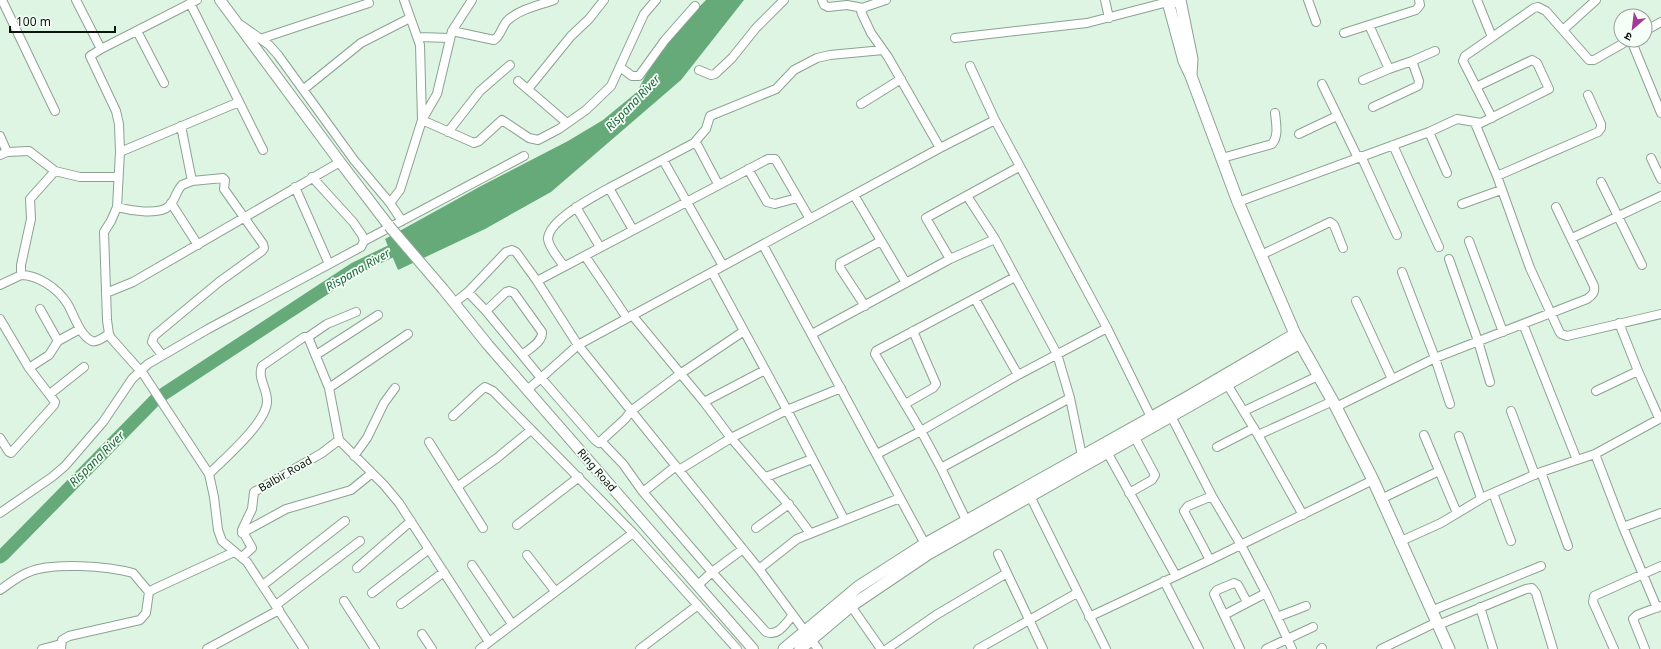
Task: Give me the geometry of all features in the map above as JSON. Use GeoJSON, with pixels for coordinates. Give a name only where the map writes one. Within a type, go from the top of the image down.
{"type":"FeatureCollection","features":[{"type":"Feature","properties":{"kind":"main road"},"geometry":{"type":"LineString","coordinates":[[1174,0],[1184,61],[1238,202],[1297,338],[1334,404],[1373,480],[1399,542],[1449,649]]}},
{"type":"Feature","properties":{"kind":"main road"},"geometry":{"type":"LineString","coordinates":[[784,649],[928,554],[1028,492],[1082,456],[1171,416],[1227,384],[1297,338]]}},
{"type":"Feature","properties":{"kind":"main road"},"geometry":{"type":"LineString","coordinates":[[800,649],[807,635],[858,587],[926,544],[1107,452],[1151,417],[1297,338]]}},
{"type":"Feature","properties":{"kind":"street"},"geometry":{"type":"LineString","coordinates":[[2,0],[55,110]]}},
{"type":"Feature","properties":{"kind":"street"},"geometry":{"type":"LineString","coordinates":[[76,0],[102,49]]}},
{"type":"Feature","properties":{"kind":"street","name":"Ring Road"},"geometry":{"type":"LineString","coordinates":[[220,0],[389,226],[488,345],[753,649]]}},
{"type":"Feature","properties":{"kind":"street"},"geometry":{"type":"LineString","coordinates":[[404,0],[410,18],[419,37],[421,52],[422,120]]}},
{"type":"Feature","properties":{"kind":"street"},"geometry":{"type":"LineString","coordinates":[[390,203],[400,190],[422,120],[437,94],[451,35],[472,0]]}},
{"type":"Feature","properties":{"kind":"street"},"geometry":{"type":"LineString","coordinates":[[419,37],[451,35],[494,40],[506,22],[512,17],[526,10],[554,0]]}},
{"type":"Feature","properties":{"kind":"street"},"geometry":{"type":"LineString","coordinates":[[528,89],[571,36],[592,16],[604,0]]}},
{"type":"Feature","properties":{"kind":"street"},"geometry":{"type":"LineString","coordinates":[[422,120],[474,143],[479,141],[502,120],[529,138],[538,140],[586,110],[606,92],[611,86],[644,14],[656,0]]}},
{"type":"Feature","properties":{"kind":"street"},"geometry":{"type":"LineString","coordinates":[[699,70],[711,75],[715,74],[732,58],[756,28],[784,0]]}},
{"type":"Feature","properties":{"kind":"street"},"geometry":{"type":"LineString","coordinates":[[822,0],[824,5],[828,7],[847,5],[863,8],[886,0]]}},
{"type":"Feature","properties":{"kind":"street"},"geometry":{"type":"LineString","coordinates":[[1105,0],[1109,18]]}},
{"type":"Feature","properties":{"kind":"street"},"geometry":{"type":"LineString","coordinates":[[955,38],[1069,26],[1109,18],[1174,0]]}},
{"type":"Feature","properties":{"kind":"street"},"geometry":{"type":"LineString","coordinates":[[1308,0],[1316,22]]}},
{"type":"Feature","properties":{"kind":"street"},"geometry":{"type":"LineString","coordinates":[[1344,33],[1416,10],[1420,5],[1419,0]]}},
{"type":"Feature","properties":{"kind":"street"},"geometry":{"type":"LineString","coordinates":[[1477,0],[1492,37]]}},
{"type":"Feature","properties":{"kind":"street"},"geometry":{"type":"LineString","coordinates":[[1563,30],[1596,0]]}},
{"type":"Feature","properties":{"kind":"street"},"geometry":{"type":"LineString","coordinates":[[263,150],[239,102],[194,2],[91,55],[90,59],[118,118],[120,152],[117,207],[104,232],[109,334],[142,373],[209,474],[214,492],[220,536],[227,546],[242,557],[263,585],[304,649]]}},
{"type":"Feature","properties":{"kind":"street"},"geometry":{"type":"LineString","coordinates":[[260,39],[370,3]]}},
{"type":"Feature","properties":{"kind":"street"},"geometry":{"type":"LineString","coordinates":[[620,67],[632,76],[639,76],[665,40],[695,6]]}},
{"type":"Feature","properties":{"kind":"street"},"geometry":{"type":"LineString","coordinates":[[1492,118],[1463,62],[1464,58],[1469,52],[1538,7],[1546,11],[1586,57],[1592,61],[1616,48]]}},
{"type":"Feature","properties":{"kind":"street"},"geometry":{"type":"LineString","coordinates":[[863,8],[862,14],[868,26],[901,79],[940,148]]}},
{"type":"Feature","properties":{"kind":"street"},"geometry":{"type":"LineString","coordinates":[[304,89],[361,43],[410,18]]}},
{"type":"Feature","properties":{"kind":"street"},"geometry":{"type":"LineString","coordinates":[[239,24],[260,39],[278,55],[354,160],[390,203],[402,221]]}},
{"type":"Feature","properties":{"kind":"street"},"geometry":{"type":"LineString","coordinates":[[1369,25],[1388,68]]}},
{"type":"Feature","properties":{"kind":"street"},"geometry":{"type":"LineString","coordinates":[[136,31],[164,83]]}},
{"type":"Feature","properties":{"kind":"street"},"geometry":{"type":"LineString","coordinates":[[1633,48],[1661,113]]}},
{"type":"Feature","properties":{"kind":"street"},"geometry":{"type":"LineString","coordinates":[[564,266],[549,244],[549,234],[554,226],[576,207],[694,143],[706,129],[710,116],[776,89],[794,70],[817,58],[830,55],[883,50]]}},
{"type":"Feature","properties":{"kind":"street"},"geometry":{"type":"LineString","coordinates":[[1363,80],[1388,68],[1435,51]]}},
{"type":"Feature","properties":{"kind":"street"},"geometry":{"type":"LineString","coordinates":[[1372,107],[1418,86],[1419,81],[1412,60]]}},
{"type":"Feature","properties":{"kind":"street"},"geometry":{"type":"LineString","coordinates":[[1238,202],[1429,132],[1457,119],[1481,123],[1549,90],[1537,63],[1532,60],[1528,60],[1476,87]]}},
{"type":"Feature","properties":{"kind":"street"},"geometry":{"type":"LineString","coordinates":[[448,132],[476,95],[510,65]]}},
{"type":"Feature","properties":{"kind":"street"},"geometry":{"type":"LineString","coordinates":[[970,66],[1019,167],[1107,328],[1151,417]]}},
{"type":"Feature","properties":{"kind":"street"},"geometry":{"type":"LineString","coordinates":[[861,104],[901,79]]}},
{"type":"Feature","properties":{"kind":"street"},"geometry":{"type":"LineString","coordinates":[[518,81],[567,123]]}},
{"type":"Feature","properties":{"kind":"street"},"geometry":{"type":"LineString","coordinates":[[1322,84],[1397,235]]}},
{"type":"Feature","properties":{"kind":"street"},"geometry":{"type":"LineString","coordinates":[[1497,176],[1598,132],[1601,128],[1601,124],[1588,95]]}},
{"type":"Feature","properties":{"kind":"street"},"geometry":{"type":"LineString","coordinates":[[120,152],[239,102]]}},
{"type":"Feature","properties":{"kind":"street"},"geometry":{"type":"LineString","coordinates":[[1222,158],[1272,144],[1275,141],[1276,136],[1276,113]]}},
{"type":"Feature","properties":{"kind":"street"},"geometry":{"type":"LineString","coordinates":[[1299,134],[1337,116]]}},
{"type":"Feature","properties":{"kind":"street"},"geometry":{"type":"LineString","coordinates":[[527,390],[578,345],[940,148],[995,120]]}},
{"type":"Feature","properties":{"kind":"street"},"geometry":{"type":"LineString","coordinates":[[1476,123],[1530,268],[1550,314],[1561,334],[1567,336],[1661,314]]}},
{"type":"Feature","properties":{"kind":"street"},"geometry":{"type":"LineString","coordinates":[[181,126],[192,181]]}},
{"type":"Feature","properties":{"kind":"street"},"geometry":{"type":"LineString","coordinates":[[1429,132],[1447,173]]}},
{"type":"Feature","properties":{"kind":"street"},"geometry":{"type":"LineString","coordinates":[[0,136],[4,153],[29,151],[55,171],[80,177],[118,177]]}},
{"type":"Feature","properties":{"kind":"street"},"geometry":{"type":"LineString","coordinates":[[694,143],[698,146],[718,184]]}},
{"type":"Feature","properties":{"kind":"street"},"geometry":{"type":"LineString","coordinates":[[1393,145],[1439,247]]}},
{"type":"Feature","properties":{"kind":"street"},"geometry":{"type":"LineString","coordinates":[[364,241],[524,156]]}},
{"type":"Feature","properties":{"kind":"street"},"geometry":{"type":"LineString","coordinates":[[538,281],[768,158],[775,159],[810,219]]}},
{"type":"Feature","properties":{"kind":"street"},"geometry":{"type":"LineString","coordinates":[[1651,158],[1661,179]]}},
{"type":"Feature","properties":{"kind":"street"},"geometry":{"type":"LineString","coordinates":[[663,160],[723,266]]}},
{"type":"Feature","properties":{"kind":"street"},"geometry":{"type":"LineString","coordinates":[[106,293],[133,282],[340,162]]}},
{"type":"Feature","properties":{"kind":"street"},"geometry":{"type":"LineString","coordinates":[[950,259],[926,218],[1019,167]]}},
{"type":"Feature","properties":{"kind":"street"},"geometry":{"type":"LineString","coordinates":[[748,169],[767,202],[775,204],[797,198]]}},
{"type":"Feature","properties":{"kind":"street"},"geometry":{"type":"LineString","coordinates":[[21,275],[21,265],[31,219],[30,198],[55,171]]}},
{"type":"Feature","properties":{"kind":"street"},"geometry":{"type":"LineString","coordinates":[[0,513],[52,477],[65,466],[103,422],[132,379],[142,373],[162,355],[362,247],[364,241],[362,235],[353,222],[312,177]]}},
{"type":"Feature","properties":{"kind":"street"},"geometry":{"type":"LineString","coordinates":[[117,207],[131,210],[150,211],[166,208],[171,203],[182,185],[192,181],[224,179],[224,189],[263,244],[264,248],[262,251],[218,282],[154,336],[152,342],[162,355]]}},
{"type":"Feature","properties":{"kind":"street"},"geometry":{"type":"LineString","coordinates":[[1601,182],[1642,265]]}},
{"type":"Feature","properties":{"kind":"street"},"geometry":{"type":"LineString","coordinates":[[295,187],[330,264]]}},
{"type":"Feature","properties":{"kind":"street"},"geometry":{"type":"LineString","coordinates":[[609,188],[633,230]]}},
{"type":"Feature","properties":{"kind":"street"},"geometry":{"type":"LineString","coordinates":[[1462,204],[1501,190]]}},
{"type":"Feature","properties":{"kind":"street"},"geometry":{"type":"LineString","coordinates":[[854,195],[906,283]]}},
{"type":"Feature","properties":{"kind":"street"},"geometry":{"type":"LineString","coordinates":[[967,196],[995,239],[1057,354],[1070,398],[1082,456]]}},
{"type":"Feature","properties":{"kind":"street"},"geometry":{"type":"LineString","coordinates":[[1572,238],[1661,196]]}},
{"type":"Feature","properties":{"kind":"street"},"geometry":{"type":"LineString","coordinates":[[171,203],[198,245]]}},
{"type":"Feature","properties":{"kind":"street"},"geometry":{"type":"LineString","coordinates":[[576,207],[600,247]]}},
{"type":"Feature","properties":{"kind":"street"},"geometry":{"type":"LineString","coordinates":[[1218,447],[1256,431],[1334,404],[1392,379],[1435,358],[1587,299],[1592,295],[1594,286],[1556,207]]}},
{"type":"Feature","properties":{"kind":"street"},"geometry":{"type":"LineString","coordinates":[[1261,255],[1330,222],[1334,225],[1343,248]]}},
{"type":"Feature","properties":{"kind":"street"},"geometry":{"type":"LineString","coordinates":[[812,334],[950,259],[995,239]]}},
{"type":"Feature","properties":{"kind":"street"},"geometry":{"type":"LineString","coordinates":[[865,306],[840,268],[840,263],[881,241]]}},
{"type":"Feature","properties":{"kind":"street"},"geometry":{"type":"LineString","coordinates":[[1469,241],[1503,332]]}},
{"type":"Feature","properties":{"kind":"street"},"geometry":{"type":"LineString","coordinates":[[762,245],[926,544]]}},
{"type":"Feature","properties":{"kind":"street"},"geometry":{"type":"LineString","coordinates":[[454,303],[468,292],[506,252],[512,250],[519,256],[538,281],[578,345],[759,569],[818,649]]}},
{"type":"Feature","properties":{"kind":"street"},"geometry":{"type":"LineString","coordinates":[[585,256],[629,317],[704,402],[731,438],[789,504],[810,533]]}},
{"type":"Feature","properties":{"kind":"street"},"geometry":{"type":"LineString","coordinates":[[1449,259],[1478,341],[1490,382]]}},
{"type":"Feature","properties":{"kind":"street"},"geometry":{"type":"LineString","coordinates":[[712,272],[844,519]]}},
{"type":"Feature","properties":{"kind":"street"},"geometry":{"type":"LineString","coordinates":[[1402,272],[1435,358],[1450,404]]}},
{"type":"Feature","properties":{"kind":"street"},"geometry":{"type":"LineString","coordinates":[[0,285],[21,275],[28,275],[40,280],[48,284],[64,300],[80,329],[94,341],[109,334]]}},
{"type":"Feature","properties":{"kind":"street"},"geometry":{"type":"LineString","coordinates":[[967,522],[921,431],[875,354],[878,348],[1015,277]]}},
{"type":"Feature","properties":{"kind":"street"},"geometry":{"type":"LineString","coordinates":[[486,311],[506,292],[509,291],[514,293],[542,332],[539,341],[522,354]]}},
{"type":"Feature","properties":{"kind":"street"},"geometry":{"type":"LineString","coordinates":[[468,292],[486,311],[541,378],[595,440],[599,442],[601,441],[623,464],[643,492],[766,632],[771,634],[778,632],[794,615]]}},
{"type":"Feature","properties":{"kind":"street"},"geometry":{"type":"LineString","coordinates":[[975,299],[1018,375]]}},
{"type":"Feature","properties":{"kind":"street"},"geometry":{"type":"LineString","coordinates":[[1356,301],[1392,379]]}},
{"type":"Feature","properties":{"kind":"street"},"geometry":{"type":"LineString","coordinates":[[40,309],[58,341]]}},
{"type":"Feature","properties":{"kind":"street"},"geometry":{"type":"LineString","coordinates":[[209,474],[251,431],[263,416],[267,401],[260,373],[262,366],[304,337],[309,338],[327,324],[356,312]]}},
{"type":"Feature","properties":{"kind":"street"},"geometry":{"type":"LineString","coordinates":[[316,355],[378,315]]}},
{"type":"Feature","properties":{"kind":"street"},"geometry":{"type":"LineString","coordinates":[[0,319],[29,368],[55,400],[55,404],[14,451],[9,453],[0,438]]}},
{"type":"Feature","properties":{"kind":"street"},"geometry":{"type":"LineString","coordinates":[[1399,542],[1441,524],[1481,498],[1538,474],[1595,454],[1660,418],[1638,371],[1619,323]]}},
{"type":"Feature","properties":{"kind":"street"},"geometry":{"type":"LineString","coordinates":[[1523,324],[1577,460]]}},
{"type":"Feature","properties":{"kind":"street"},"geometry":{"type":"LineString","coordinates":[[877,454],[921,431],[1018,375],[1107,328]]}},
{"type":"Feature","properties":{"kind":"street"},"geometry":{"type":"LineString","coordinates":[[29,368],[49,355],[58,341],[80,329]]}},
{"type":"Feature","properties":{"kind":"street"},"geometry":{"type":"LineString","coordinates":[[601,441],[625,419],[631,411],[680,374],[744,331]]}},
{"type":"Feature","properties":{"kind":"street"},"geometry":{"type":"LineString","coordinates":[[905,404],[933,388],[936,384],[913,331]]}},
{"type":"Feature","properties":{"kind":"street"},"geometry":{"type":"LineString","coordinates":[[329,388],[408,334]]}},
{"type":"Feature","properties":{"kind":"street"},"geometry":{"type":"LineString","coordinates":[[309,338],[329,388],[339,440],[392,494],[489,642]]}},
{"type":"Feature","properties":{"kind":"street"},"geometry":{"type":"LineString","coordinates":[[50,394],[84,367]]}},
{"type":"Feature","properties":{"kind":"street"},"geometry":{"type":"LineString","coordinates":[[704,402],[765,370]]}},
{"type":"Feature","properties":{"kind":"street"},"geometry":{"type":"LineString","coordinates":[[1596,391],[1638,371]]}},
{"type":"Feature","properties":{"kind":"street"},"geometry":{"type":"LineString","coordinates":[[1244,412],[1318,376]]}},
{"type":"Feature","properties":{"kind":"street"},"geometry":{"type":"LineString","coordinates":[[1227,384],[1256,431],[1303,514]]}},
{"type":"Feature","properties":{"kind":"street"},"geometry":{"type":"LineString","coordinates":[[354,456],[367,438],[384,403],[395,388]]}},
{"type":"Feature","properties":{"kind":"street"},"geometry":{"type":"LineString","coordinates":[[453,416],[485,388],[493,391],[633,533],[737,649]]}},
{"type":"Feature","properties":{"kind":"street"},"geometry":{"type":"LineString","coordinates":[[643,492],[678,468],[731,438],[787,410],[841,388]]}},
{"type":"Feature","properties":{"kind":"street"},"geometry":{"type":"LineString","coordinates":[[941,468],[1070,398]]}},
{"type":"Feature","properties":{"kind":"street"},"geometry":{"type":"LineString","coordinates":[[1511,411],[1568,546]]}},
{"type":"Feature","properties":{"kind":"street"},"geometry":{"type":"LineString","coordinates":[[1171,416],[1212,496],[1241,545],[1266,593],[1292,649]]}},
{"type":"Feature","properties":{"kind":"street"},"geometry":{"type":"LineString","coordinates":[[457,487],[497,458],[531,430]]}},
{"type":"Feature","properties":{"kind":"street"},"geometry":{"type":"LineString","coordinates":[[1129,493],[1152,480],[1155,475],[1132,433]]}},
{"type":"Feature","properties":{"kind":"street"},"geometry":{"type":"LineString","coordinates":[[1424,435],[1457,513]]}},
{"type":"Feature","properties":{"kind":"street"},"geometry":{"type":"LineString","coordinates":[[1459,436],[1481,498]]}},
{"type":"Feature","properties":{"kind":"street","name":"Balbir Road"},"geometry":{"type":"LineString","coordinates":[[242,533],[243,527],[252,509],[252,495],[256,490],[314,458],[339,440]]}},
{"type":"Feature","properties":{"kind":"street"},"geometry":{"type":"LineString","coordinates":[[429,442],[483,528]]}},
{"type":"Feature","properties":{"kind":"street"},"geometry":{"type":"LineString","coordinates":[[1107,452],[1176,576]]}},
{"type":"Feature","properties":{"kind":"street"},"geometry":{"type":"LineString","coordinates":[[1595,454],[1623,527],[1659,607],[1637,615],[1633,619],[1645,649]]}},
{"type":"Feature","properties":{"kind":"street"},"geometry":{"type":"LineString","coordinates":[[766,477],[812,459]]}},
{"type":"Feature","properties":{"kind":"street"},"geometry":{"type":"LineString","coordinates":[[1381,499],[1439,470]]}},
{"type":"Feature","properties":{"kind":"street"},"geometry":{"type":"LineString","coordinates":[[242,557],[252,548],[242,533],[286,509],[351,490],[372,473]]}},
{"type":"Feature","properties":{"kind":"street"},"geometry":{"type":"LineString","coordinates":[[518,525],[579,478]]}},
{"type":"Feature","properties":{"kind":"street"},"geometry":{"type":"LineString","coordinates":[[1089,617],[1210,560],[1373,480]]}},
{"type":"Feature","properties":{"kind":"street"},"geometry":{"type":"LineString","coordinates":[[1028,492],[1106,649]]}},
{"type":"Feature","properties":{"kind":"street"},"geometry":{"type":"LineString","coordinates":[[1493,493],[1510,541]]}},
{"type":"Feature","properties":{"kind":"street"},"geometry":{"type":"LineString","coordinates":[[1210,560],[1184,511],[1188,506],[1212,496]]}},
{"type":"Feature","properties":{"kind":"street"},"geometry":{"type":"LineString","coordinates":[[759,569],[790,543],[844,519],[900,498]]}},
{"type":"Feature","properties":{"kind":"street"},"geometry":{"type":"LineString","coordinates":[[756,528],[789,504]]}},
{"type":"Feature","properties":{"kind":"street"},"geometry":{"type":"LineString","coordinates":[[1623,527],[1661,513]]}},
{"type":"Feature","properties":{"kind":"street"},"geometry":{"type":"LineString","coordinates":[[263,585],[345,521]]}},
{"type":"Feature","properties":{"kind":"street"},"geometry":{"type":"LineString","coordinates":[[357,568],[411,521]]}},
{"type":"Feature","properties":{"kind":"street"},"geometry":{"type":"LineString","coordinates":[[480,649],[633,533]]}},
{"type":"Feature","properties":{"kind":"street"},"geometry":{"type":"LineString","coordinates":[[207,649],[278,607],[360,541]]}},
{"type":"Feature","properties":{"kind":"street"},"geometry":{"type":"LineString","coordinates":[[372,592],[429,549]]}},
{"type":"Feature","properties":{"kind":"street"},"geometry":{"type":"LineString","coordinates":[[698,585],[712,572],[743,549]]}},
{"type":"Feature","properties":{"kind":"street"},"geometry":{"type":"LineString","coordinates":[[149,592],[234,552]]}},
{"type":"Feature","properties":{"kind":"street"},"geometry":{"type":"LineString","coordinates":[[998,554],[1043,649]]}},
{"type":"Feature","properties":{"kind":"street"},"geometry":{"type":"LineString","coordinates":[[527,555],[555,592]]}},
{"type":"Feature","properties":{"kind":"street"},"geometry":{"type":"LineString","coordinates":[[472,565],[512,624]]}},
{"type":"Feature","properties":{"kind":"street"},"geometry":{"type":"LineString","coordinates":[[0,590],[21,576],[37,569],[70,566],[133,573],[149,592],[146,613],[140,620],[69,636],[62,640],[61,647],[42,649]]}},
{"type":"Feature","properties":{"kind":"street"},"geometry":{"type":"LineString","coordinates":[[1431,611],[1541,566]]}},
{"type":"Feature","properties":{"kind":"street"},"geometry":{"type":"LineString","coordinates":[[1614,649],[1592,599],[1596,594],[1661,566]]}},
{"type":"Feature","properties":{"kind":"street"},"geometry":{"type":"LineString","coordinates":[[400,604],[444,572]]}},
{"type":"Feature","properties":{"kind":"street"},"geometry":{"type":"LineString","coordinates":[[887,649],[936,615],[1007,574]]}},
{"type":"Feature","properties":{"kind":"street"},"geometry":{"type":"LineString","coordinates":[[1164,581],[1199,649]]}},
{"type":"Feature","properties":{"kind":"street"},"geometry":{"type":"LineString","coordinates":[[1240,649],[1214,597],[1214,594],[1217,590],[1236,583],[1247,602]]}},
{"type":"Feature","properties":{"kind":"street"},"geometry":{"type":"LineString","coordinates":[[1381,649],[1395,646],[1437,624],[1532,588],[1536,593],[1553,649]]}},
{"type":"Feature","properties":{"kind":"street"},"geometry":{"type":"LineString","coordinates":[[978,649],[1077,593]]}},
{"type":"Feature","properties":{"kind":"street"},"geometry":{"type":"LineString","coordinates":[[1224,615],[1266,593]]}},
{"type":"Feature","properties":{"kind":"street"},"geometry":{"type":"LineString","coordinates":[[344,601],[375,649]]}},
{"type":"Feature","properties":{"kind":"street"},"geometry":{"type":"LineString","coordinates":[[640,649],[698,605]]}},
{"type":"Feature","properties":{"kind":"street"},"geometry":{"type":"LineString","coordinates":[[851,606],[881,649]]}},
{"type":"Feature","properties":{"kind":"street"},"geometry":{"type":"LineString","coordinates":[[1277,617],[1306,606]]}},
{"type":"Feature","properties":{"kind":"street"},"geometry":{"type":"LineString","coordinates":[[1480,607],[1493,649]]}},
{"type":"Feature","properties":{"kind":"street"},"geometry":{"type":"LineString","coordinates":[[1266,649],[1313,627]]}},
{"type":"Feature","properties":{"kind":"street"},"geometry":{"type":"LineString","coordinates":[[422,634],[432,649]]}},
{"type":"Feature","properties":{"kind":"water"},"geometry":{"type":"Polygon","coordinates":[[[706,0],[744,0],[681,80],[551,192],[485,229],[398,270],[385,239],[481,186],[568,141],[603,120],[637,92],[657,54],[706,0]]]}},
{"type":"Feature","properties":{"kind":"waterway","name":"Rispana River"},"geometry":{"type":"LineString","coordinates":[[0,557],[156,399],[356,268],[406,244]]}}]}
